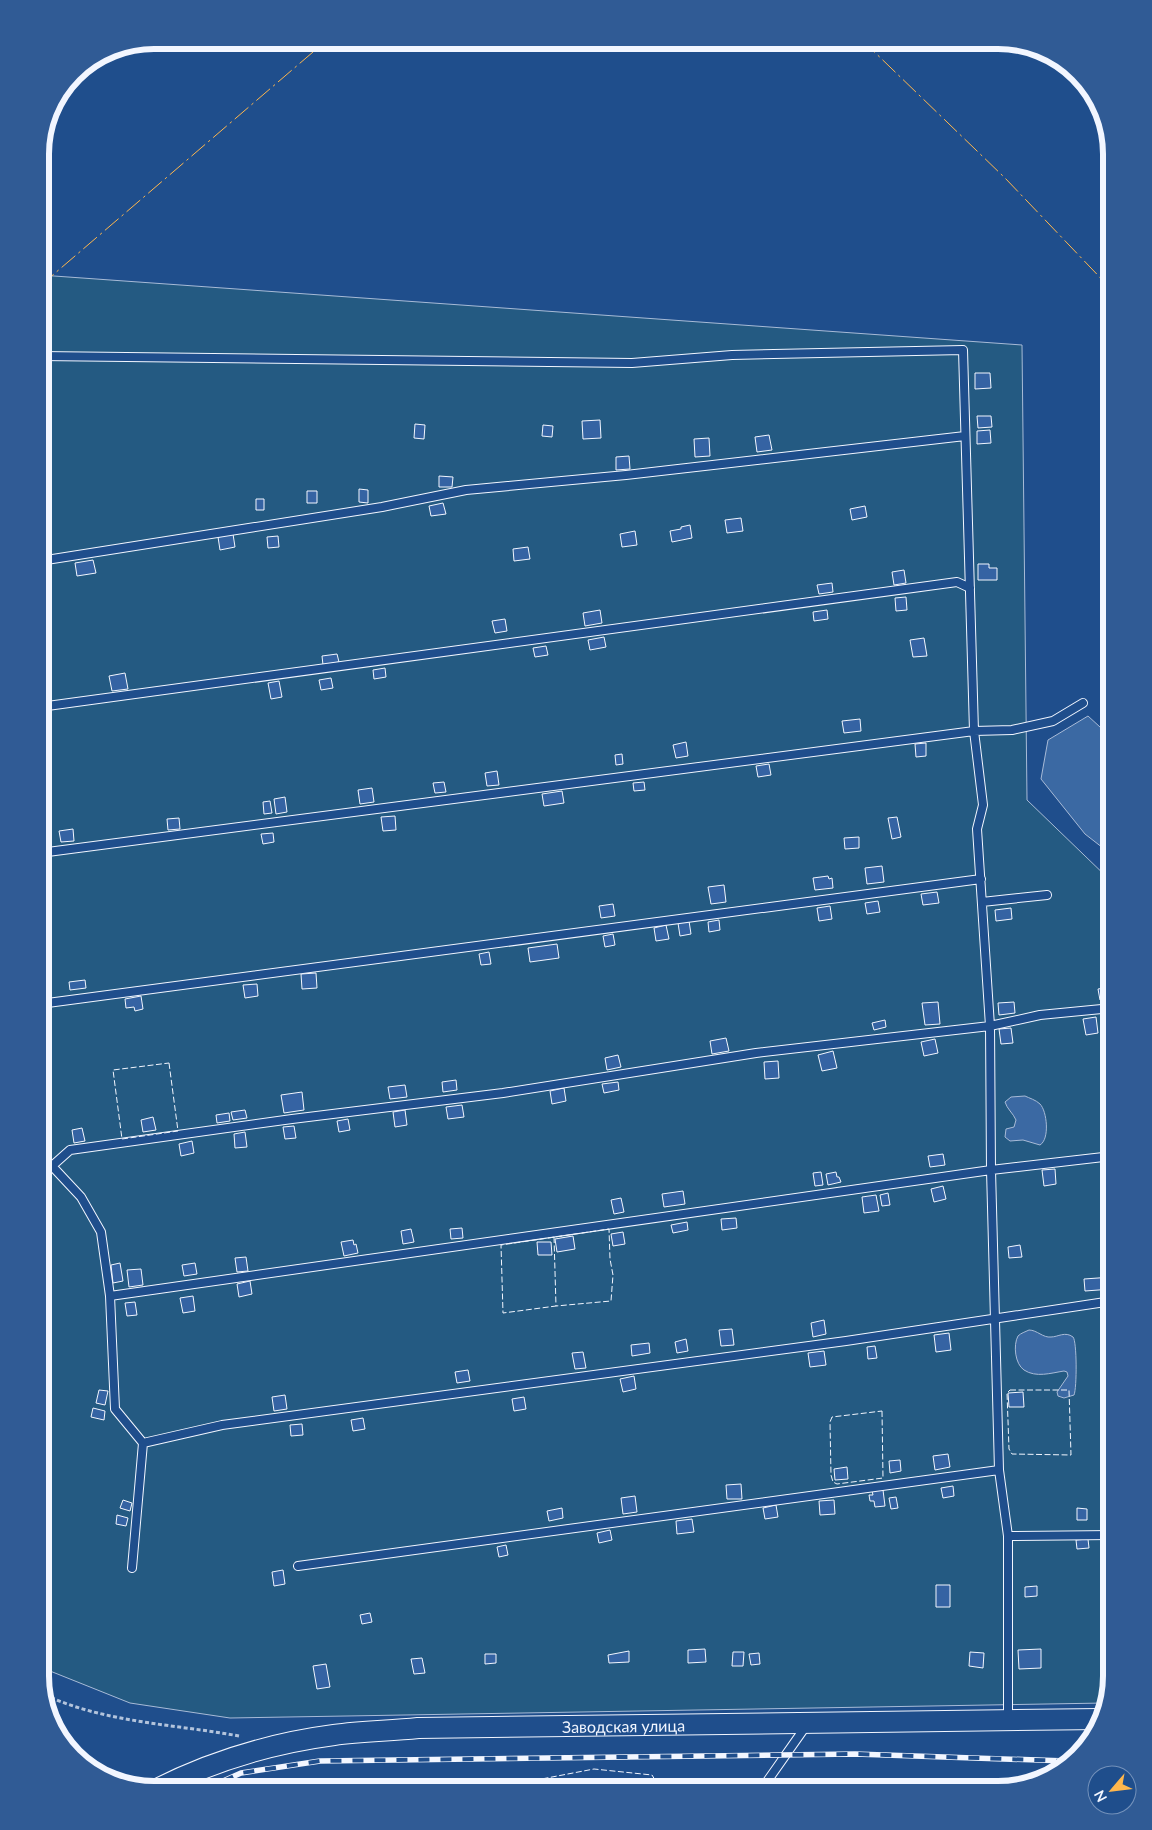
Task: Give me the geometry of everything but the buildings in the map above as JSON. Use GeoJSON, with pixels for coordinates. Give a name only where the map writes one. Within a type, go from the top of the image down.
{"type":"FeatureCollection","features":[{"type":"Feature","properties":{"kind":"street","name":"Заводская улица"},"geometry":{"type":"LineString","coordinates":[[173,1781],[227,1760],[281,1745],[334,1735],[418,1728],[1094,1719]]}},
{"type":"Feature","properties":{"kind":"lane"},"geometry":{"type":"LineString","coordinates":[[49,356],[632,363],[732,355],[963,350],[974,731],[983,805],[977,829],[990,1026],[990,1170],[999,1470],[1008,1536],[1008,1720]]}},
{"type":"Feature","properties":{"kind":"lane"},"geometry":{"type":"LineString","coordinates":[[49,560],[382,507],[466,490],[626,475],[965,436]]}},
{"type":"Feature","properties":{"kind":"lane"},"geometry":{"type":"LineString","coordinates":[[49,706],[957,582],[970,588]]}},
{"type":"Feature","properties":{"kind":"lane"},"geometry":{"type":"LineString","coordinates":[[49,852],[974,731],[1012,730],[1053,721],[1083,704]]}},
{"type":"Feature","properties":{"kind":"lane"},"geometry":{"type":"LineString","coordinates":[[49,1003],[981,879]]}},
{"type":"Feature","properties":{"kind":"lane"},"geometry":{"type":"LineString","coordinates":[[982,902],[1047,895]]}},
{"type":"Feature","properties":{"kind":"lane"},"geometry":{"type":"LineString","coordinates":[[52,1166],[70,1150],[292,1119],[503,1093],[756,1053],[990,1026],[1040,1015],[1103,1009]]}},
{"type":"Feature","properties":{"kind":"lane"},"geometry":{"type":"LineString","coordinates":[[110,1296],[990,1170],[1103,1157]]}},
{"type":"Feature","properties":{"kind":"lane"},"geometry":{"type":"LineString","coordinates":[[49,1164],[81,1197],[101,1232],[110,1296],[115,1409],[143,1443],[132,1568]]}},
{"type":"Feature","properties":{"kind":"lane"},"geometry":{"type":"LineString","coordinates":[[143,1443],[222,1425],[846,1341],[995,1317],[1103,1302]]}},
{"type":"Feature","properties":{"kind":"lane"},"geometry":{"type":"LineString","coordinates":[[298,1566],[999,1470]]}},
{"type":"Feature","properties":{"kind":"lane"},"geometry":{"type":"LineString","coordinates":[[1008,1536],[1103,1535]]}},
{"type":"Feature","properties":{"kind":"lane"},"geometry":{"type":"LineString","coordinates":[[767,1781],[809,1722]]}},
{"type":"Feature","properties":{"kind":"path"},"geometry":{"type":"LineString","coordinates":[[51,1697],[100,1714],[149,1724],[201,1729],[247,1738]]}},
{"type":"Feature","properties":{"kind":"shaded area"},"geometry":{"type":"Polygon","coordinates":[[[49,276],[1022,345],[1027,800],[1103,873],[1103,1676],[1100,1703],[230,1718],[130,1703],[49,1671],[49,276]]]}},
{"type":"Feature","properties":{"kind":"shaded area"},"geometry":{"type":"Polygon","coordinates":[[[1088,716],[1103,730],[1103,848],[1085,834],[1041,779],[1048,740],[1088,716]]]}},
{"type":"Feature","properties":{"kind":"shaded area"},"geometry":{"type":"Polygon","coordinates":[[[1025,1096],[1038,1103],[1046,1118],[1045,1137],[1040,1145],[1023,1140],[1010,1141],[1005,1137],[1006,1129],[1014,1127],[1016,1120],[1005,1102],[1011,1097],[1025,1096]]]}},
{"type":"Feature","properties":{"kind":"shaded area"},"geometry":{"type":"Polygon","coordinates":[[[1029,1330],[1048,1337],[1064,1334],[1073,1337],[1076,1365],[1074,1395],[1064,1398],[1058,1396],[1057,1392],[1068,1376],[1067,1372],[1033,1374],[1021,1367],[1016,1354],[1016,1340],[1019,1335],[1029,1330]]]}},
{"type":"Feature","properties":{"kind":"railway"},"geometry":{"type":"LineString","coordinates":[[223,1781],[241,1773],[320,1761],[855,1754],[1059,1761]]}},
{"type":"Feature","properties":{"kind":"fence"},"geometry":{"type":"LineString","coordinates":[[169,1063],[178,1131],[122,1139],[113,1070],[169,1063]]}},
{"type":"Feature","properties":{"kind":"fence"},"geometry":{"type":"LineString","coordinates":[[554,1237],[556,1306],[503,1313],[501,1245],[609,1229],[610,1259],[613,1275],[611,1301],[556,1306]]}},
{"type":"Feature","properties":{"kind":"fence"},"geometry":{"type":"LineString","coordinates":[[1010,1390],[1069,1390],[1071,1455],[1012,1454],[1009,1449],[1007,1393],[1010,1390]]}},
{"type":"Feature","properties":{"kind":"fence"},"geometry":{"type":"LineString","coordinates":[[882,1411],[883,1478],[837,1484],[833,1482],[831,1475],[830,1422],[832,1417],[882,1411]]}},
{"type":"Feature","properties":{"kind":"fence"},"geometry":{"type":"LineString","coordinates":[[531,1781],[594,1769],[652,1775],[656,1781]]}},
{"type":"Feature","properties":{"kind":"power"},"geometry":{"type":"LineString","coordinates":[[49,278],[316,49]]}},
{"type":"Feature","properties":{"kind":"power"},"geometry":{"type":"LineString","coordinates":[[871,49],[1005,178],[1103,281]]}}]}
